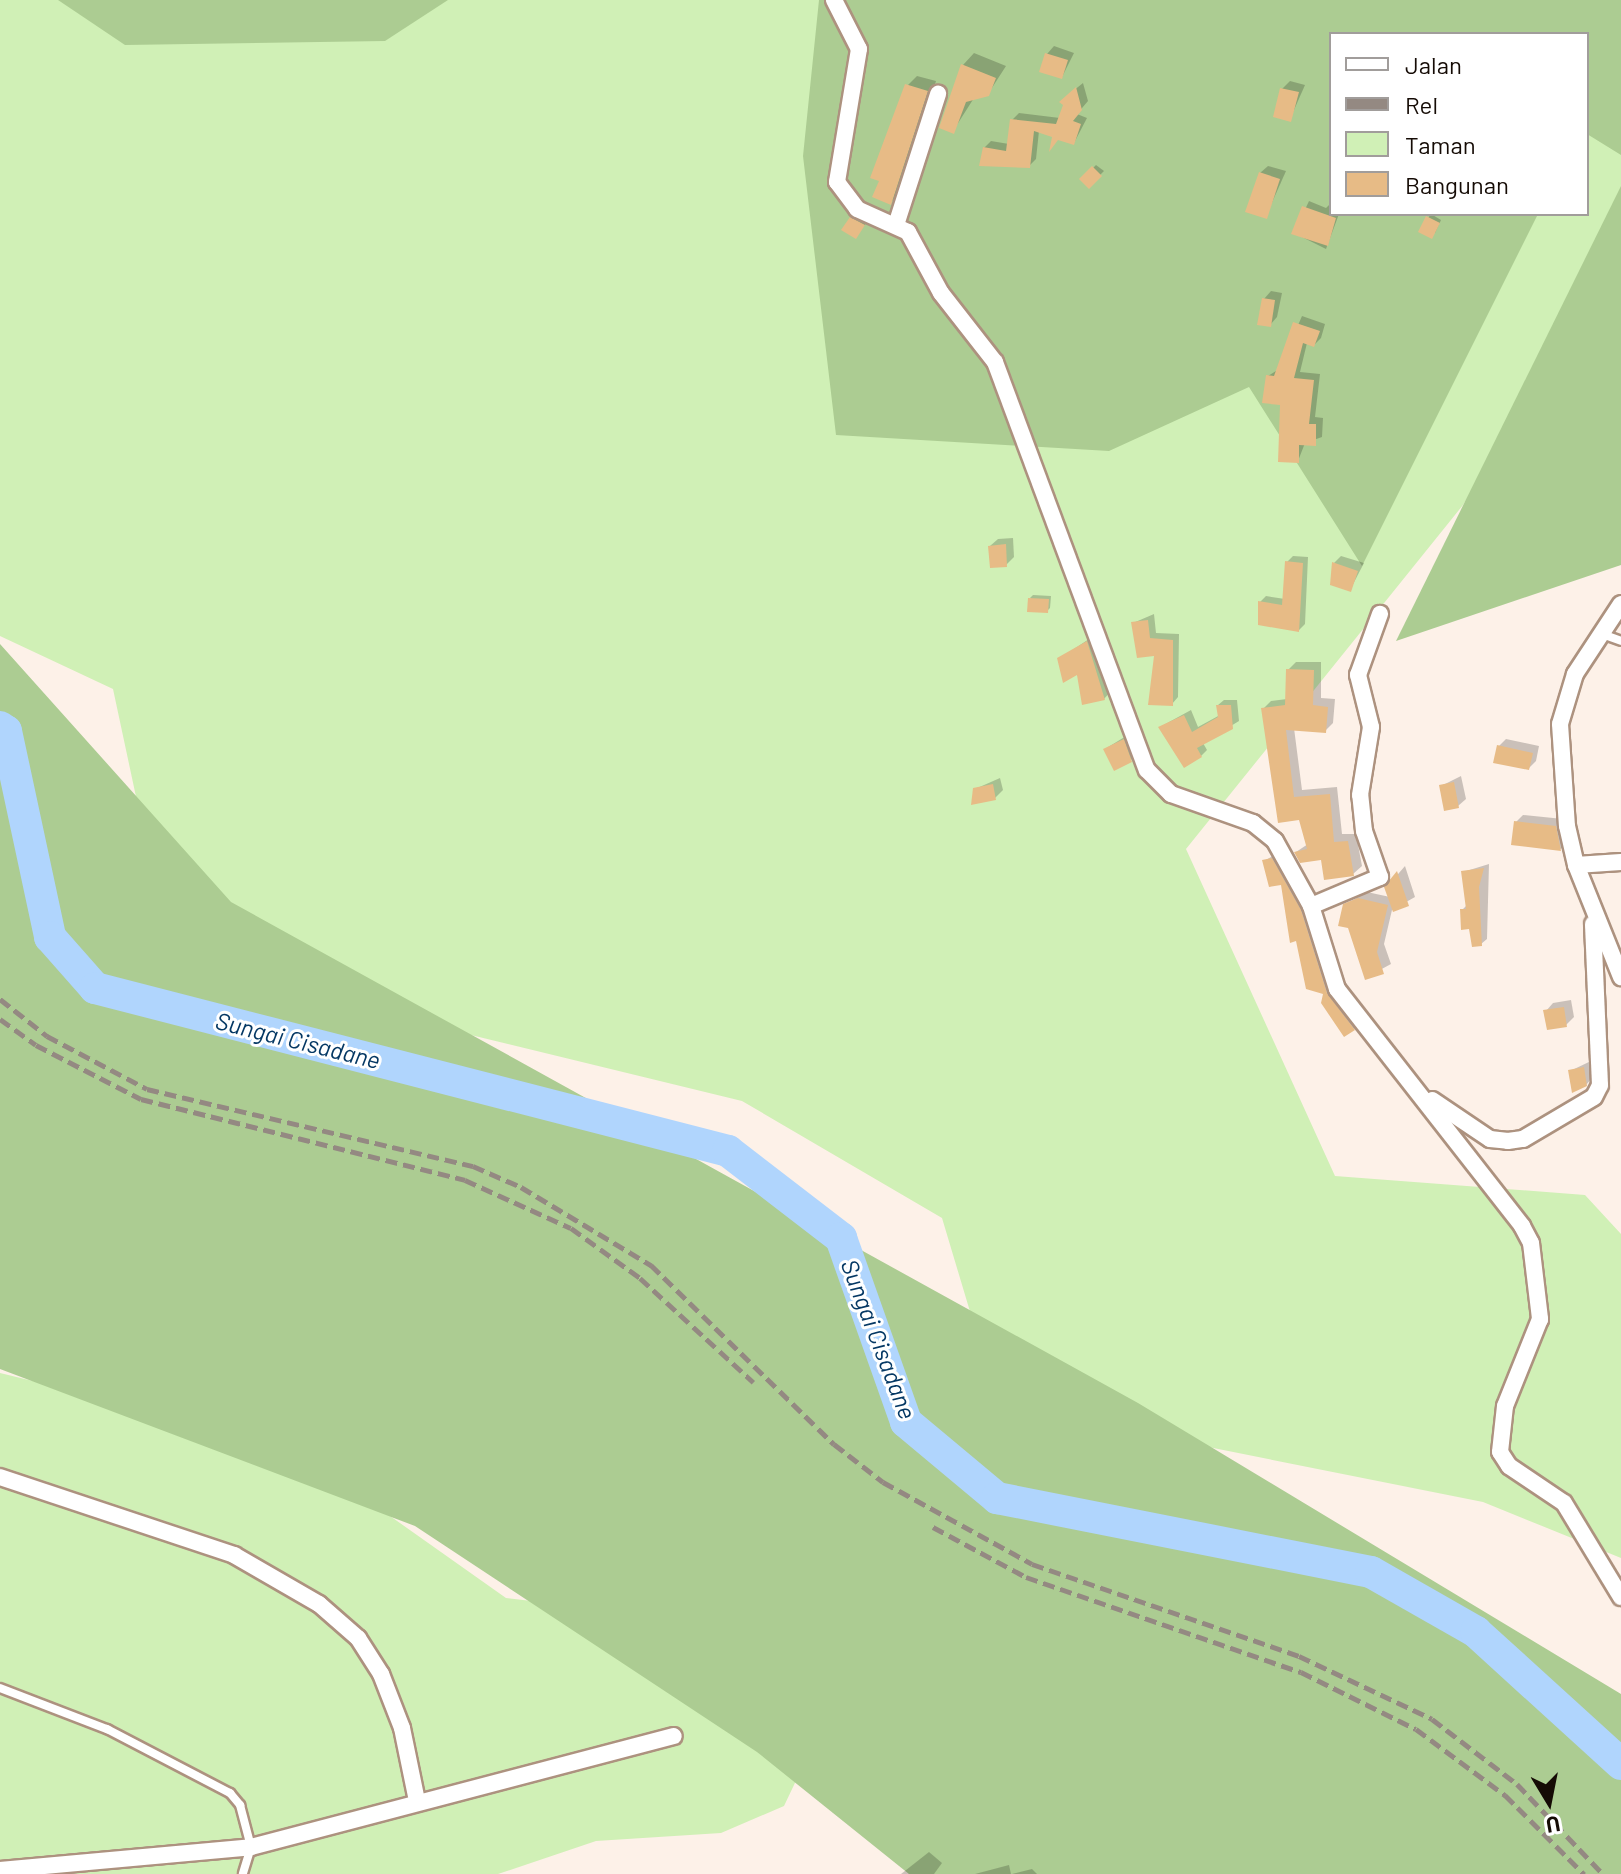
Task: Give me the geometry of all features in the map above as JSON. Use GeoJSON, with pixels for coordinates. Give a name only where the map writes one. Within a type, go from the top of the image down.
{"type":"FeatureCollection","features":[{"type":"Feature","properties":{"kind":"street"},"geometry":{"type":"LineString","coordinates":[[834,0],[859,49],[837,182],[857,209],[908,232],[941,293],[995,362],[1147,770],[1171,794],[1265,832],[1286,854],[1311,906],[1337,989],[1424,1095],[1531,1243],[1540,1319],[1505,1406],[1503,1458],[1564,1503],[1621,1597]]}},
{"type":"Feature","properties":{"kind":"street"},"geometry":{"type":"LineString","coordinates":[[896,225],[938,94]]}},
{"type":"Feature","properties":{"kind":"street"},"geometry":{"type":"LineString","coordinates":[[1621,604],[1570,685],[1560,724],[1567,826],[1576,865],[1593,915],[1621,977]]}},
{"type":"Feature","properties":{"kind":"street"},"geometry":{"type":"LineString","coordinates":[[1311,906],[1380,877],[1364,831],[1360,795],[1371,727],[1358,675],[1380,614]]}},
{"type":"Feature","properties":{"kind":"street"},"geometry":{"type":"LineString","coordinates":[[1576,865],[1621,862]]}},
{"type":"Feature","properties":{"kind":"street"},"geometry":{"type":"LineString","coordinates":[[1424,1095],[1490,1139],[1508,1141],[1535,1133],[1594,1097],[1600,1085],[1600,1028],[1593,915]]}},
{"type":"Feature","properties":{"kind":"street"},"geometry":{"type":"LineString","coordinates":[[0,1477],[234,1555],[319,1604],[358,1638],[381,1674],[402,1728],[417,1801]]}},
{"type":"Feature","properties":{"kind":"street"},"geometry":{"type":"LineString","coordinates":[[0,1870],[251,1847],[674,1736]]}},
{"type":"Feature","properties":{"kind":"lane"},"geometry":{"type":"LineString","coordinates":[[1602,633],[1621,641]]}},
{"type":"Feature","properties":{"kind":"lane"},"geometry":{"type":"LineString","coordinates":[[0,1688],[107,1729],[230,1793],[245,1817],[251,1847],[243,1874]]}},
{"type":"Feature","properties":{"kind":"green space"},"geometry":{"type":"Polygon","coordinates":[[[0,0],[876,0],[1280,289],[1504,216],[1589,216],[1589,85],[1621,105],[1621,248],[1463,505],[1186,849],[1335,1176],[1585,1195],[1621,1234],[1621,1558],[1483,1502],[998,1405],[942,1218],[742,1101],[339,1003],[154,881],[113,689],[0,636],[0,0]]]}},
{"type":"Feature","properties":{"kind":"green space"},"geometry":{"type":"Polygon","coordinates":[[[58,0],[448,0],[385,41],[125,45],[58,0]]]}},
{"type":"Feature","properties":{"kind":"green space"},"geometry":{"type":"Polygon","coordinates":[[[819,0],[1621,0],[1621,155],[1589,135],[1589,32],[1329,32],[1329,216],[1537,216],[1362,566],[1249,387],[1109,451],[836,435],[803,156],[819,0]]]}},
{"type":"Feature","properties":{"kind":"green space"},"geometry":{"type":"Polygon","coordinates":[[[1621,186],[1621,565],[1396,641],[1621,186]]]}},
{"type":"Feature","properties":{"kind":"green space"},"geometry":{"type":"Polygon","coordinates":[[[0,644],[231,902],[1138,1403],[1621,1694],[1621,1874],[909,1874],[757,1752],[415,1526],[0,1369],[0,644]]]}},
{"type":"Feature","properties":{"kind":"green space"},"geometry":{"type":"Polygon","coordinates":[[[0,1373],[243,1432],[349,1487],[506,1598],[617,1611],[803,1766],[784,1806],[721,1833],[596,1841],[498,1874],[0,1874],[0,1373]]]}},
{"type":"Feature","properties":{"kind":"building"},"geometry":{"type":"Polygon","coordinates":[[[1045,53],[1068,60],[1062,79],[1039,72],[1045,53]]]}},
{"type":"Feature","properties":{"kind":"building"},"geometry":{"type":"Polygon","coordinates":[[[961,64],[996,78],[989,96],[966,102],[954,134],[939,128],[961,64]]]}},
{"type":"Feature","properties":{"kind":"building"},"geometry":{"type":"Polygon","coordinates":[[[905,84],[928,91],[891,205],[872,197],[879,181],[870,178],[905,84]]]}},
{"type":"Feature","properties":{"kind":"building"},"geometry":{"type":"Polygon","coordinates":[[[1076,87],[1082,110],[1073,121],[1081,124],[1074,145],[1058,140],[1049,152],[1052,137],[1034,131],[1030,168],[979,166],[983,147],[1006,151],[1010,119],[1056,124],[1063,105],[1059,102],[1076,87]]]}},
{"type":"Feature","properties":{"kind":"building"},"geometry":{"type":"Polygon","coordinates":[[[1280,88],[1299,92],[1291,122],[1273,117],[1280,88]]]}},
{"type":"Feature","properties":{"kind":"building"},"geometry":{"type":"Polygon","coordinates":[[[1092,166],[1102,176],[1089,189],[1079,179],[1092,166]]]}},
{"type":"Feature","properties":{"kind":"building"},"geometry":{"type":"Polygon","coordinates":[[[1259,172],[1280,179],[1267,219],[1245,212],[1259,172]]]}},
{"type":"Feature","properties":{"kind":"building"},"geometry":{"type":"Polygon","coordinates":[[[1302,206],[1336,218],[1328,246],[1291,234],[1302,206]]]}},
{"type":"Feature","properties":{"kind":"building"},"geometry":{"type":"Polygon","coordinates":[[[1426,216],[1440,223],[1432,239],[1418,232],[1426,216]]]}},
{"type":"Feature","properties":{"kind":"building"},"geometry":{"type":"Polygon","coordinates":[[[850,217],[865,225],[856,239],[841,230],[850,217]]]}},
{"type":"Feature","properties":{"kind":"building"},"geometry":{"type":"Polygon","coordinates":[[[1262,298],[1275,300],[1271,327],[1257,325],[1262,298]]]}},
{"type":"Feature","properties":{"kind":"building"},"geometry":{"type":"Polygon","coordinates":[[[1293,322],[1320,331],[1314,347],[1303,343],[1294,378],[1314,380],[1309,424],[1316,424],[1316,446],[1299,445],[1299,463],[1278,462],[1280,405],[1262,403],[1266,375],[1274,376],[1293,322]]]}},
{"type":"Feature","properties":{"kind":"building"},"geometry":{"type":"Polygon","coordinates":[[[1006,544],[1007,567],[990,568],[988,546],[1006,544]]]}},
{"type":"Feature","properties":{"kind":"building"},"geometry":{"type":"Polygon","coordinates":[[[1285,561],[1303,563],[1299,632],[1258,625],[1258,601],[1282,605],[1285,561]]]}},
{"type":"Feature","properties":{"kind":"building"},"geometry":{"type":"Polygon","coordinates":[[[1332,562],[1358,571],[1351,592],[1330,585],[1332,562]]]}},
{"type":"Feature","properties":{"kind":"building"},"geometry":{"type":"Polygon","coordinates":[[[1028,598],[1049,599],[1048,613],[1027,612],[1028,598]]]}},
{"type":"Feature","properties":{"kind":"building"},"geometry":{"type":"Polygon","coordinates":[[[1148,620],[1150,638],[1173,640],[1173,706],[1148,705],[1154,656],[1137,658],[1131,622],[1148,620]]]}},
{"type":"Feature","properties":{"kind":"building"},"geometry":{"type":"Polygon","coordinates":[[[1087,641],[1105,700],[1082,705],[1077,675],[1063,683],[1057,658],[1087,641]]]}},
{"type":"Feature","properties":{"kind":"building"},"geometry":{"type":"Polygon","coordinates":[[[1286,669],[1314,670],[1313,705],[1328,707],[1326,733],[1286,730],[1294,797],[1330,794],[1334,842],[1348,841],[1354,876],[1324,880],[1321,860],[1300,863],[1294,852],[1307,849],[1299,820],[1278,823],[1261,708],[1285,705],[1286,669]]]}},
{"type":"Feature","properties":{"kind":"building"},"geometry":{"type":"Polygon","coordinates":[[[1216,705],[1231,705],[1233,729],[1197,748],[1202,757],[1184,768],[1158,727],[1184,715],[1192,732],[1218,717],[1216,705]]]}},
{"type":"Feature","properties":{"kind":"building"},"geometry":{"type":"Polygon","coordinates":[[[1124,739],[1132,762],[1114,771],[1103,749],[1124,739]]]}},
{"type":"Feature","properties":{"kind":"building"},"geometry":{"type":"Polygon","coordinates":[[[1497,745],[1533,753],[1529,770],[1493,763],[1497,745]]]}},
{"type":"Feature","properties":{"kind":"building"},"geometry":{"type":"Polygon","coordinates":[[[1454,782],[1459,808],[1444,811],[1439,785],[1454,782]]]}},
{"type":"Feature","properties":{"kind":"building"},"geometry":{"type":"Polygon","coordinates":[[[993,784],[996,800],[971,805],[973,788],[993,784]]]}},
{"type":"Feature","properties":{"kind":"building"},"geometry":{"type":"Polygon","coordinates":[[[1514,821],[1556,826],[1561,851],[1511,845],[1514,821]]]}},
{"type":"Feature","properties":{"kind":"building"},"geometry":{"type":"Polygon","coordinates":[[[1272,858],[1301,910],[1327,993],[1355,1030],[1344,1037],[1321,1003],[1323,994],[1306,989],[1296,941],[1290,943],[1281,885],[1269,887],[1262,860],[1272,858]]]}},
{"type":"Feature","properties":{"kind":"building"},"geometry":{"type":"Polygon","coordinates":[[[1484,868],[1479,887],[1482,946],[1472,947],[1469,929],[1461,930],[1460,909],[1466,909],[1461,871],[1484,868]]]}},
{"type":"Feature","properties":{"kind":"building"},"geometry":{"type":"Polygon","coordinates":[[[1397,871],[1409,906],[1393,912],[1384,887],[1397,871]]]}},
{"type":"Feature","properties":{"kind":"building"},"geometry":{"type":"Polygon","coordinates":[[[1358,898],[1388,905],[1377,952],[1384,974],[1365,980],[1348,928],[1338,926],[1343,904],[1358,898]]]}},
{"type":"Feature","properties":{"kind":"building"},"geometry":{"type":"Polygon","coordinates":[[[1564,1007],[1567,1027],[1547,1030],[1543,1010],[1564,1007]]]}},
{"type":"Feature","properties":{"kind":"building"},"geometry":{"type":"Polygon","coordinates":[[[1584,1067],[1587,1086],[1572,1093],[1568,1070],[1584,1067]]]}},
{"type":"Feature","properties":{"kind":"waterway","name":"Sungai Cisadane"},"geometry":{"type":"LineString","coordinates":[[0,727],[6,731],[50,937],[95,988],[728,1151],[841,1238],[906,1422],[997,1498],[1371,1572],[1476,1632],[1621,1764]]}},
{"type":"Feature","properties":{"kind":"railway"},"geometry":{"type":"LineString","coordinates":[[0,999],[47,1036],[147,1089],[473,1166],[521,1187],[651,1265],[834,1444],[883,1482],[1032,1564],[1299,1656],[1432,1719],[1517,1784],[1603,1874]]}},
{"type":"Feature","properties":{"kind":"railway"},"geometry":{"type":"LineString","coordinates":[[0,1019],[36,1045],[141,1099],[465,1180],[571,1228],[640,1278],[753,1382]]}},
{"type":"Feature","properties":{"kind":"railway"},"geometry":{"type":"LineString","coordinates":[[933,1527],[1026,1577],[1301,1672],[1416,1729],[1505,1795],[1584,1874]]}}]}
